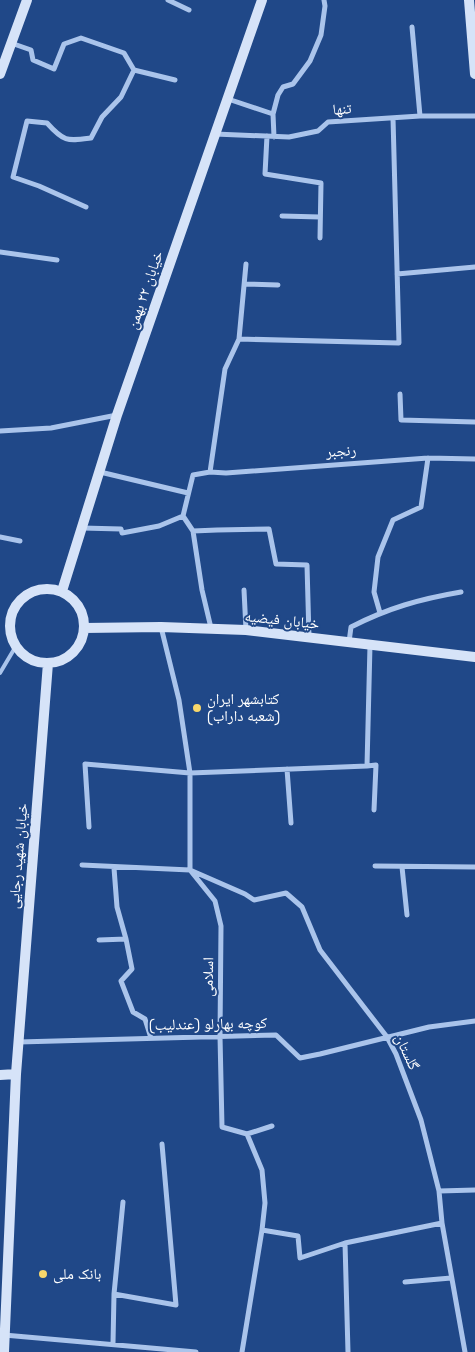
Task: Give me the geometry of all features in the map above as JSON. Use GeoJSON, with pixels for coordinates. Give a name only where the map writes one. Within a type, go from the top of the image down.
{"type":"FeatureCollection","features":[{"type":"Feature","properties":{"kind":"main road"},"geometry":{"type":"LineString","coordinates":[[0,74],[27,0]]}},
{"type":"Feature","properties":{"kind":"main road","name":"خیابان ۲۲ بهمن"},"geometry":{"type":"LineString","coordinates":[[62,591],[117,415],[262,0]]}},
{"type":"Feature","properties":{"kind":"main road"},"geometry":{"type":"LineString","coordinates":[[469,0],[475,74]]}},
{"type":"Feature","properties":{"kind":"main road"},"geometry":{"type":"LineString","coordinates":[[51,588],[62,591],[76,602],[84,619],[84,628],[82,639],[76,649],[58,661],[48,663],[26,657],[5,631],[14,608],[20,599],[29,592],[51,588]]}},
{"type":"Feature","properties":{"kind":"main road","name":"خیابان فیضیه"},"geometry":{"type":"LineString","coordinates":[[84,628],[160,627],[246,630],[475,657]]}},
{"type":"Feature","properties":{"kind":"main road","name":"خیابان شهید رجایی"},"geometry":{"type":"LineString","coordinates":[[4,1352],[2,1334],[18,1042],[48,663]]}},
{"type":"Feature","properties":{"kind":"main road"},"geometry":{"type":"LineString","coordinates":[[0,1075],[16,1074]]}},
{"type":"Feature","properties":{"kind":"street"},"geometry":{"type":"LineString","coordinates":[[168,0],[189,10]]}},
{"type":"Feature","properties":{"kind":"street"},"geometry":{"type":"LineString","coordinates":[[274,136],[273,114],[278,95],[283,87],[293,84],[310,61],[321,35],[325,6],[324,0]]}},
{"type":"Feature","properties":{"kind":"street"},"geometry":{"type":"LineString","coordinates":[[412,27],[420,116]]}},
{"type":"Feature","properties":{"kind":"street"},"geometry":{"type":"LineString","coordinates":[[11,44],[31,50],[34,60],[54,69],[64,44],[81,38],[124,53],[134,70],[175,80]]}},
{"type":"Feature","properties":{"kind":"street"},"geometry":{"type":"LineString","coordinates":[[86,206],[13,177],[27,121],[47,123],[59,137],[71,141],[91,138],[102,117],[121,97],[134,70]]}},
{"type":"Feature","properties":{"kind":"street"},"geometry":{"type":"LineString","coordinates":[[228,99],[273,114]]}},
{"type":"Feature","properties":{"kind":"street","name":"تنها"},"geometry":{"type":"LineString","coordinates":[[215,134],[289,137],[318,131],[328,122],[420,116],[475,116]]}},
{"type":"Feature","properties":{"kind":"street"},"geometry":{"type":"LineString","coordinates":[[239,339],[399,343],[393,118]]}},
{"type":"Feature","properties":{"kind":"street"},"geometry":{"type":"LineString","coordinates":[[267,136],[265,174],[321,183],[320,238]]}},
{"type":"Feature","properties":{"kind":"street"},"geometry":{"type":"LineString","coordinates":[[282,216],[320,217]]}},
{"type":"Feature","properties":{"kind":"street"},"geometry":{"type":"LineString","coordinates":[[0,252],[57,260]]}},
{"type":"Feature","properties":{"kind":"street"},"geometry":{"type":"LineString","coordinates":[[211,628],[192,532],[183,516],[193,475],[210,472],[224,370],[239,339],[246,264]]}},
{"type":"Feature","properties":{"kind":"street"},"geometry":{"type":"LineString","coordinates":[[397,274],[475,267]]}},
{"type":"Feature","properties":{"kind":"street"},"geometry":{"type":"LineString","coordinates":[[244,284],[278,285]]}},
{"type":"Feature","properties":{"kind":"street"},"geometry":{"type":"LineString","coordinates":[[400,394],[401,420],[475,422]]}},
{"type":"Feature","properties":{"kind":"street"},"geometry":{"type":"LineString","coordinates":[[0,431],[51,428],[117,415]]}},
{"type":"Feature","properties":{"kind":"street"},"geometry":{"type":"LineString","coordinates":[[380,613],[374,592],[378,557],[393,520],[421,507],[428,458]]}},
{"type":"Feature","properties":{"kind":"street","name":"رنجبر"},"geometry":{"type":"LineString","coordinates":[[210,472],[226,473],[428,458],[475,459]]}},
{"type":"Feature","properties":{"kind":"street"},"geometry":{"type":"LineString","coordinates":[[100,472],[188,493]]}},
{"type":"Feature","properties":{"kind":"street"},"geometry":{"type":"LineString","coordinates":[[82,528],[121,529],[122,533],[159,526],[183,516]]}},
{"type":"Feature","properties":{"kind":"street"},"geometry":{"type":"LineString","coordinates":[[192,532],[269,529],[276,564],[307,565],[309,638]]}},
{"type":"Feature","properties":{"kind":"street"},"geometry":{"type":"LineString","coordinates":[[0,537],[20,541]]}},
{"type":"Feature","properties":{"kind":"street"},"geometry":{"type":"LineString","coordinates":[[244,590],[246,630]]}},
{"type":"Feature","properties":{"kind":"street"},"geometry":{"type":"LineString","coordinates":[[349,642],[351,627],[380,613],[423,599],[461,592]]}},
{"type":"Feature","properties":{"kind":"street"},"geometry":{"type":"LineString","coordinates":[[82,865],[114,868],[190,870],[190,773],[179,700],[160,627]]}},
{"type":"Feature","properties":{"kind":"street"},"geometry":{"type":"LineString","coordinates":[[367,766],[370,645]]}},
{"type":"Feature","properties":{"kind":"street"},"geometry":{"type":"LineString","coordinates":[[89,827],[86,764],[190,773],[376,765],[374,810]]}},
{"type":"Feature","properties":{"kind":"street"},"geometry":{"type":"LineString","coordinates":[[287,769],[291,823]]}},
{"type":"Feature","properties":{"kind":"street"},"geometry":{"type":"LineString","coordinates":[[375,866],[475,867]]}},
{"type":"Feature","properties":{"kind":"street"},"geometry":{"type":"LineString","coordinates":[[402,867],[407,915]]}},
{"type":"Feature","properties":{"kind":"street"},"geometry":{"type":"LineString","coordinates":[[114,868],[117,908],[132,969],[121,981],[133,1012],[145,1019],[151,1038]]}},
{"type":"Feature","properties":{"kind":"street","name":"اسلامی"},"geometry":{"type":"LineString","coordinates":[[190,870],[215,902],[222,926],[220,1036],[222,1127],[247,1134]]}},
{"type":"Feature","properties":{"kind":"street","name":"گلستان"},"geometry":{"type":"LineString","coordinates":[[190,870],[245,894],[254,900],[286,893],[302,907],[320,950],[387,1037],[396,1054],[421,1120],[439,1191],[442,1223],[465,1352]]}},
{"type":"Feature","properties":{"kind":"street"},"geometry":{"type":"LineString","coordinates":[[99,940],[126,939]]}},
{"type":"Feature","properties":{"kind":"street","name":"کوچه بهارلو (عندلیب)"},"geometry":{"type":"LineString","coordinates":[[18,1042],[276,1035],[300,1058],[429,1027],[475,1021]]}},
{"type":"Feature","properties":{"kind":"street"},"geometry":{"type":"LineString","coordinates":[[242,1352],[265,1203],[262,1170],[247,1134],[272,1126]]}},
{"type":"Feature","properties":{"kind":"street"},"geometry":{"type":"LineString","coordinates":[[114,1294],[176,1306],[162,1144]]}},
{"type":"Feature","properties":{"kind":"street"},"geometry":{"type":"LineString","coordinates":[[439,1191],[475,1190]]}},
{"type":"Feature","properties":{"kind":"street"},"geometry":{"type":"LineString","coordinates":[[113,1343],[114,1294],[122,1202]]}},
{"type":"Feature","properties":{"kind":"street"},"geometry":{"type":"LineString","coordinates":[[262,1230],[298,1236],[300,1258],[345,1243],[442,1223]]}},
{"type":"Feature","properties":{"kind":"street"},"geometry":{"type":"LineString","coordinates":[[345,1243],[348,1352]]}},
{"type":"Feature","properties":{"kind":"street"},"geometry":{"type":"LineString","coordinates":[[405,1282],[451,1278]]}},
{"type":"Feature","properties":{"kind":"street"},"geometry":{"type":"LineString","coordinates":[[2,1334],[196,1352]]}},
{"type":"Feature","properties":{"kind":"lane"},"geometry":{"type":"LineString","coordinates":[[0,673],[16,646]]}},
{"type":"Feature","properties":{"kind":"place","name":"کتابشهر ایران (شعبه داراب)"},"geometry":{"type":"Point","coordinates":[197,708]}},
{"type":"Feature","properties":{"kind":"place","name":"بانک ملی"},"geometry":{"type":"Point","coordinates":[43,1274]}}]}
